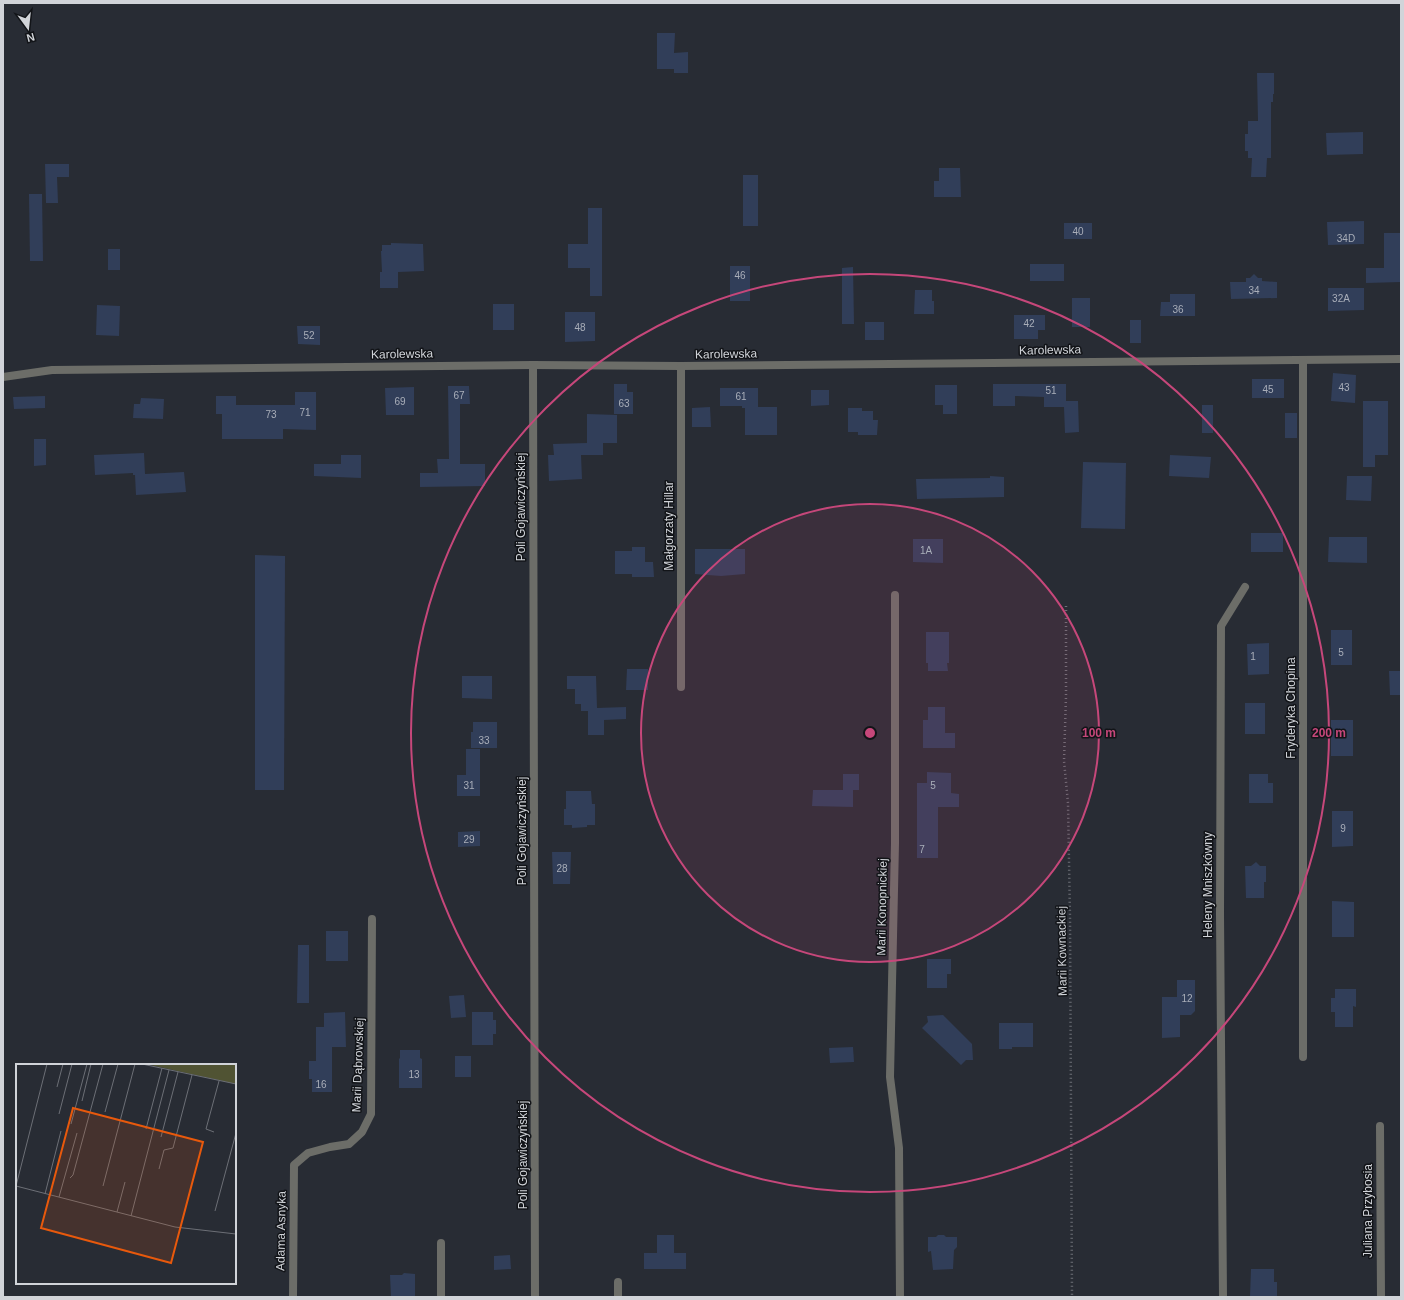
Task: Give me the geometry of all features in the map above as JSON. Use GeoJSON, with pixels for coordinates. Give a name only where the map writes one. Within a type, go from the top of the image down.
{"type":"FeatureCollection","features":[{"type":"Feature","properties":{"kind":"street","name":"Karolewska"},"geometry":{"type":"LineString","coordinates":[[3,377],[52,370],[1401,359]]}},
{"type":"Feature","properties":{"kind":"street","name":"Fryderyka Chopina"},"geometry":{"type":"LineString","coordinates":[[1303,360],[1303,1057]]}},
{"type":"Feature","properties":{"kind":"street","name":"Poli Gojawiczyńskiej"},"geometry":{"type":"LineString","coordinates":[[533,365],[535,1297]]}},
{"type":"Feature","properties":{"kind":"street","name":"Małgorzaty Hillar"},"geometry":{"type":"LineString","coordinates":[[681,366],[681,687]]}},
{"type":"Feature","properties":{"kind":"street","name":"Heleny Mniszkówny"},"geometry":{"type":"LineString","coordinates":[[1223,1297],[1220,914],[1222,626],[1245,587]]}},
{"type":"Feature","properties":{"kind":"street","name":"Marii Konopnickiej"},"geometry":{"type":"LineString","coordinates":[[895,595],[895,834],[890,1076],[899,1148],[900,1297]]}},
{"type":"Feature","properties":{"kind":"street","name":"Marii Dąbrowskiej"},"geometry":{"type":"LineString","coordinates":[[294,1165],[308,1153],[349,1144],[362,1132],[371,1114],[372,918]]}},
{"type":"Feature","properties":{"kind":"street","name":"Juliana Przybosia"},"geometry":{"type":"LineString","coordinates":[[1380,1126],[1381,1297]]}},
{"type":"Feature","properties":{"kind":"street","name":"Adama Asnyka"},"geometry":{"type":"LineString","coordinates":[[293,1297],[294,1165]]}},
{"type":"Feature","properties":{"kind":"street"},"geometry":{"type":"LineString","coordinates":[[441,1243],[441,1297]]}},
{"type":"Feature","properties":{"kind":"street"},"geometry":{"type":"LineString","coordinates":[[618,1282],[618,1297]]}},
{"type":"Feature","properties":{"kind":"path","name":"Marii Kownackiej"},"geometry":{"type":"LineString","coordinates":[[1066,606],[1064,761],[1068,803],[1070,910],[1072,1297]]}},
{"type":"Feature","properties":{"kind":"building"},"geometry":{"type":"Polygon","coordinates":[[[657,33],[675,33],[674,53],[688,52],[688,73],[674,73],[674,69],[657,69],[657,33]]]}},
{"type":"Feature","properties":{"kind":"building"},"geometry":{"type":"Polygon","coordinates":[[[1257,73],[1274,73],[1274,94],[1273,102],[1271,102],[1271,158],[1267,158],[1266,177],[1251,177],[1252,158],[1248,158],[1248,151],[1245,151],[1245,134],[1248,134],[1248,121],[1258,121],[1257,73]]]}},
{"type":"Feature","properties":{"kind":"building"},"geometry":{"type":"Polygon","coordinates":[[[1363,132],[1363,154],[1327,155],[1326,133],[1363,132]]]}},
{"type":"Feature","properties":{"kind":"building"},"geometry":{"type":"Polygon","coordinates":[[[45,164],[69,164],[69,177],[57,177],[58,203],[46,203],[45,164]]]}},
{"type":"Feature","properties":{"kind":"building"},"geometry":{"type":"Polygon","coordinates":[[[939,168],[960,168],[961,197],[934,197],[934,181],[939,181],[939,168]]]}},
{"type":"Feature","properties":{"kind":"building"},"geometry":{"type":"Polygon","coordinates":[[[743,175],[758,175],[758,226],[743,226],[743,175]]]}},
{"type":"Feature","properties":{"kind":"building"},"geometry":{"type":"Polygon","coordinates":[[[29,194],[42,194],[43,261],[30,261],[29,194]]]}},
{"type":"Feature","properties":{"kind":"building"},"geometry":{"type":"Polygon","coordinates":[[[588,208],[602,208],[602,296],[590,296],[590,268],[568,268],[568,244],[588,244],[588,208]]]}},
{"type":"Feature","properties":{"kind":"building"},"geometry":{"type":"Polygon","coordinates":[[[1364,221],[1364,244],[1328,245],[1327,222],[1364,221]]]}},
{"type":"Feature","properties":{"kind":"building"},"geometry":{"type":"Polygon","coordinates":[[[1064,223],[1092,223],[1092,239],[1064,239],[1064,223]]]}},
{"type":"Feature","properties":{"kind":"building"},"geometry":{"type":"Polygon","coordinates":[[[1384,233],[1401,233],[1401,282],[1366,283],[1366,268],[1384,268],[1384,233]]]}},
{"type":"Feature","properties":{"kind":"building"},"geometry":{"type":"Polygon","coordinates":[[[391,243],[423,244],[424,271],[398,272],[398,288],[380,288],[380,272],[382,272],[382,245],[391,245],[391,243]]]}},
{"type":"Feature","properties":{"kind":"building"},"geometry":{"type":"Polygon","coordinates":[[[108,249],[120,249],[120,270],[108,270],[108,249]]]}},
{"type":"Feature","properties":{"kind":"building"},"geometry":{"type":"Polygon","coordinates":[[[1030,264],[1064,264],[1064,281],[1030,281],[1030,264]]]}},
{"type":"Feature","properties":{"kind":"building"},"geometry":{"type":"Polygon","coordinates":[[[730,266],[750,266],[750,301],[730,301],[730,266]]]}},
{"type":"Feature","properties":{"kind":"building"},"geometry":{"type":"Polygon","coordinates":[[[853,267],[854,324],[842,324],[842,268],[853,267]]]}},
{"type":"Feature","properties":{"kind":"building"},"geometry":{"type":"Polygon","coordinates":[[[1254,274],[1258,278],[1262,278],[1262,281],[1277,282],[1277,298],[1231,299],[1230,282],[1246,282],[1246,278],[1250,278],[1254,274]]]}},
{"type":"Feature","properties":{"kind":"building"},"geometry":{"type":"Polygon","coordinates":[[[1328,288],[1364,288],[1364,310],[1328,311],[1328,288]]]}},
{"type":"Feature","properties":{"kind":"building"},"geometry":{"type":"Polygon","coordinates":[[[915,290],[932,290],[934,314],[914,314],[915,290]]]}},
{"type":"Feature","properties":{"kind":"building"},"geometry":{"type":"Polygon","coordinates":[[[1170,294],[1195,294],[1195,316],[1160,316],[1161,302],[1170,302],[1170,294]]]}},
{"type":"Feature","properties":{"kind":"building"},"geometry":{"type":"Polygon","coordinates":[[[1072,298],[1090,298],[1090,327],[1072,327],[1072,298]]]}},
{"type":"Feature","properties":{"kind":"building"},"geometry":{"type":"Polygon","coordinates":[[[493,304],[514,304],[514,330],[493,330],[493,304]]]}},
{"type":"Feature","properties":{"kind":"building"},"geometry":{"type":"Polygon","coordinates":[[[97,305],[120,306],[119,336],[96,335],[97,305]]]}},
{"type":"Feature","properties":{"kind":"building"},"geometry":{"type":"Polygon","coordinates":[[[565,312],[595,312],[595,341],[565,342],[565,312]]]}},
{"type":"Feature","properties":{"kind":"building"},"geometry":{"type":"Polygon","coordinates":[[[1014,315],[1045,315],[1045,330],[1038,330],[1038,339],[1014,339],[1014,315]]]}},
{"type":"Feature","properties":{"kind":"building"},"geometry":{"type":"Polygon","coordinates":[[[1130,320],[1141,320],[1141,343],[1130,343],[1130,320]]]}},
{"type":"Feature","properties":{"kind":"building"},"geometry":{"type":"Polygon","coordinates":[[[865,322],[884,322],[884,340],[865,340],[865,322]]]}},
{"type":"Feature","properties":{"kind":"building"},"geometry":{"type":"Polygon","coordinates":[[[297,326],[320,326],[320,345],[298,344],[297,326]]]}},
{"type":"Feature","properties":{"kind":"building"},"geometry":{"type":"Polygon","coordinates":[[[1333,373],[1356,375],[1355,403],[1331,401],[1333,373]]]}},
{"type":"Feature","properties":{"kind":"building"},"geometry":{"type":"Polygon","coordinates":[[[1252,379],[1284,379],[1284,398],[1252,398],[1252,379]]]}},
{"type":"Feature","properties":{"kind":"building"},"geometry":{"type":"Polygon","coordinates":[[[614,384],[627,384],[627,392],[633,392],[633,414],[614,414],[614,384]]]}},
{"type":"Feature","properties":{"kind":"building"},"geometry":{"type":"Polygon","coordinates":[[[993,384],[1066,384],[1066,401],[1078,401],[1079,432],[1065,433],[1064,407],[1044,407],[1044,397],[1015,396],[1015,406],[993,406],[993,384]]]}},
{"type":"Feature","properties":{"kind":"building"},"geometry":{"type":"Polygon","coordinates":[[[935,385],[957,385],[957,414],[943,414],[943,405],[935,405],[935,385]]]}},
{"type":"Feature","properties":{"kind":"building"},"geometry":{"type":"Polygon","coordinates":[[[448,386],[469,386],[470,404],[460,404],[460,464],[485,464],[485,486],[420,487],[420,473],[438,473],[437,459],[449,459],[448,386]]]}},
{"type":"Feature","properties":{"kind":"building"},"geometry":{"type":"Polygon","coordinates":[[[414,387],[414,415],[386,415],[385,388],[414,387]]]}},
{"type":"Feature","properties":{"kind":"building"},"geometry":{"type":"Polygon","coordinates":[[[720,388],[758,388],[758,407],[777,407],[777,435],[745,435],[745,408],[742,408],[742,406],[720,406],[720,388]]]}},
{"type":"Feature","properties":{"kind":"building"},"geometry":{"type":"Polygon","coordinates":[[[811,390],[829,390],[829,405],[811,406],[811,390]]]}},
{"type":"Feature","properties":{"kind":"building"},"geometry":{"type":"Polygon","coordinates":[[[295,392],[316,392],[316,430],[283,429],[283,439],[222,439],[222,414],[216,414],[216,396],[236,396],[236,405],[295,405],[295,392]]]}},
{"type":"Feature","properties":{"kind":"building"},"geometry":{"type":"Polygon","coordinates":[[[45,396],[45,408],[14,409],[13,397],[45,396]]]}},
{"type":"Feature","properties":{"kind":"building"},"geometry":{"type":"Polygon","coordinates":[[[141,398],[164,399],[163,419],[133,418],[134,404],[140,404],[141,398]]]}},
{"type":"Feature","properties":{"kind":"building"},"geometry":{"type":"Polygon","coordinates":[[[1363,401],[1388,401],[1388,455],[1375,455],[1375,467],[1363,467],[1363,401]]]}},
{"type":"Feature","properties":{"kind":"building"},"geometry":{"type":"Polygon","coordinates":[[[1202,405],[1213,405],[1213,433],[1202,433],[1202,405]]]}},
{"type":"Feature","properties":{"kind":"building"},"geometry":{"type":"Polygon","coordinates":[[[710,407],[711,427],[692,427],[692,408],[710,407]]]}},
{"type":"Feature","properties":{"kind":"building"},"geometry":{"type":"Polygon","coordinates":[[[848,408],[862,408],[862,411],[873,411],[873,420],[878,420],[877,435],[858,435],[858,432],[848,432],[848,408]]]}},
{"type":"Feature","properties":{"kind":"building"},"geometry":{"type":"Polygon","coordinates":[[[1285,413],[1297,413],[1297,438],[1285,438],[1285,413]]]}},
{"type":"Feature","properties":{"kind":"building"},"geometry":{"type":"Polygon","coordinates":[[[587,414],[617,415],[617,443],[603,443],[603,455],[581,455],[582,479],[549,481],[548,455],[554,455],[553,444],[587,443],[587,414]]]}},
{"type":"Feature","properties":{"kind":"building"},"geometry":{"type":"Polygon","coordinates":[[[34,439],[46,439],[46,465],[34,466],[34,439]]]}},
{"type":"Feature","properties":{"kind":"building"},"geometry":{"type":"Polygon","coordinates":[[[144,453],[145,474],[184,472],[186,492],[136,495],[135,475],[133,475],[133,473],[95,475],[94,455],[144,453]]]}},
{"type":"Feature","properties":{"kind":"building"},"geometry":{"type":"Polygon","coordinates":[[[341,455],[361,455],[361,478],[314,476],[314,464],[341,464],[341,455]]]}},
{"type":"Feature","properties":{"kind":"building"},"geometry":{"type":"Polygon","coordinates":[[[1170,455],[1211,457],[1209,478],[1169,476],[1170,455]]]}},
{"type":"Feature","properties":{"kind":"building"},"geometry":{"type":"Polygon","coordinates":[[[1083,462],[1126,463],[1125,529],[1081,528],[1083,462]]]}},
{"type":"Feature","properties":{"kind":"building"},"geometry":{"type":"Polygon","coordinates":[[[990,476],[1004,477],[1004,497],[917,499],[916,479],[990,478],[990,476]]]}},
{"type":"Feature","properties":{"kind":"building"},"geometry":{"type":"Polygon","coordinates":[[[1347,476],[1372,476],[1371,501],[1346,500],[1347,476]]]}},
{"type":"Feature","properties":{"kind":"building"},"geometry":{"type":"Polygon","coordinates":[[[1251,533],[1283,533],[1283,552],[1251,552],[1251,533]]]}},
{"type":"Feature","properties":{"kind":"building"},"geometry":{"type":"Polygon","coordinates":[[[1329,537],[1367,537],[1367,563],[1328,562],[1329,537]]]}},
{"type":"Feature","properties":{"kind":"building"},"geometry":{"type":"Polygon","coordinates":[[[913,539],[943,539],[943,563],[913,562],[913,539]]]}},
{"type":"Feature","properties":{"kind":"building"},"geometry":{"type":"Polygon","coordinates":[[[632,547],[645,547],[645,562],[653,562],[654,577],[632,577],[632,574],[615,574],[615,551],[632,551],[632,547]]]}},
{"type":"Feature","properties":{"kind":"building"},"geometry":{"type":"Polygon","coordinates":[[[695,549],[745,549],[745,574],[721,576],[695,574],[695,549]]]}},
{"type":"Feature","properties":{"kind":"building"},"geometry":{"type":"Polygon","coordinates":[[[255,555],[285,556],[284,790],[255,790],[255,555]]]}},
{"type":"Feature","properties":{"kind":"building"},"geometry":{"type":"Polygon","coordinates":[[[1331,630],[1352,630],[1352,665],[1331,665],[1331,630]]]}},
{"type":"Feature","properties":{"kind":"building"},"geometry":{"type":"Polygon","coordinates":[[[926,632],[949,632],[949,663],[947,663],[948,671],[928,671],[928,663],[926,663],[926,632]]]}},
{"type":"Feature","properties":{"kind":"building"},"geometry":{"type":"Polygon","coordinates":[[[1269,643],[1269,674],[1248,675],[1247,644],[1269,643]]]}},
{"type":"Feature","properties":{"kind":"building"},"geometry":{"type":"Polygon","coordinates":[[[627,669],[648,669],[648,690],[626,690],[627,669]]]}},
{"type":"Feature","properties":{"kind":"building"},"geometry":{"type":"Polygon","coordinates":[[[1389,671],[1401,671],[1401,695],[1390,695],[1389,671]]]}},
{"type":"Feature","properties":{"kind":"building"},"geometry":{"type":"Polygon","coordinates":[[[462,676],[492,676],[492,699],[462,698],[462,676]]]}},
{"type":"Feature","properties":{"kind":"building"},"geometry":{"type":"Polygon","coordinates":[[[567,676],[596,676],[597,708],[626,707],[626,719],[604,720],[604,735],[588,735],[588,711],[581,711],[581,704],[575,704],[575,689],[567,689],[567,676]]]}},
{"type":"Feature","properties":{"kind":"building"},"geometry":{"type":"Polygon","coordinates":[[[1245,703],[1265,703],[1265,734],[1245,734],[1245,703]]]}},
{"type":"Feature","properties":{"kind":"building"},"geometry":{"type":"Polygon","coordinates":[[[928,707],[945,707],[945,733],[955,733],[955,748],[923,748],[923,720],[928,720],[928,707]]]}},
{"type":"Feature","properties":{"kind":"building"},"geometry":{"type":"Polygon","coordinates":[[[1331,720],[1353,720],[1353,756],[1331,756],[1331,720]]]}},
{"type":"Feature","properties":{"kind":"building"},"geometry":{"type":"Polygon","coordinates":[[[473,722],[497,722],[497,748],[471,748],[471,732],[473,732],[473,722]]]}},
{"type":"Feature","properties":{"kind":"building"},"geometry":{"type":"Polygon","coordinates":[[[466,749],[480,749],[480,796],[457,796],[457,775],[466,775],[466,749]]]}},
{"type":"Feature","properties":{"kind":"building"},"geometry":{"type":"Polygon","coordinates":[[[927,772],[951,773],[951,793],[959,794],[959,807],[938,807],[938,858],[917,858],[917,783],[927,783],[927,772]]]}},
{"type":"Feature","properties":{"kind":"building"},"geometry":{"type":"Polygon","coordinates":[[[843,774],[859,774],[859,790],[853,790],[853,807],[812,806],[813,790],[843,790],[843,774]]]}},
{"type":"Feature","properties":{"kind":"building"},"geometry":{"type":"Polygon","coordinates":[[[1249,774],[1268,774],[1268,783],[1273,783],[1273,803],[1249,803],[1249,774]]]}},
{"type":"Feature","properties":{"kind":"building"},"geometry":{"type":"Polygon","coordinates":[[[566,791],[591,791],[592,804],[595,804],[595,825],[572,828],[572,825],[564,825],[566,791]]]}},
{"type":"Feature","properties":{"kind":"building"},"geometry":{"type":"Polygon","coordinates":[[[1332,811],[1353,811],[1353,846],[1332,847],[1332,811]]]}},
{"type":"Feature","properties":{"kind":"building"},"geometry":{"type":"Polygon","coordinates":[[[480,831],[480,846],[458,847],[458,832],[480,831]]]}},
{"type":"Feature","properties":{"kind":"building"},"geometry":{"type":"Polygon","coordinates":[[[552,852],[571,852],[570,884],[553,884],[552,852]]]}},
{"type":"Feature","properties":{"kind":"building"},"geometry":{"type":"Polygon","coordinates":[[[1256,862],[1260,866],[1266,866],[1264,898],[1246,898],[1245,866],[1251,866],[1256,862]]]}},
{"type":"Feature","properties":{"kind":"building"},"geometry":{"type":"Polygon","coordinates":[[[1332,901],[1354,902],[1354,937],[1332,937],[1332,901]]]}},
{"type":"Feature","properties":{"kind":"building"},"geometry":{"type":"Polygon","coordinates":[[[326,931],[348,931],[348,961],[326,961],[326,931]]]}},
{"type":"Feature","properties":{"kind":"building"},"geometry":{"type":"Polygon","coordinates":[[[298,945],[309,945],[309,1003],[297,1003],[298,945]]]}},
{"type":"Feature","properties":{"kind":"building"},"geometry":{"type":"Polygon","coordinates":[[[927,959],[951,959],[951,974],[947,974],[947,988],[927,988],[927,959]]]}},
{"type":"Feature","properties":{"kind":"building"},"geometry":{"type":"Polygon","coordinates":[[[1177,980],[1195,980],[1195,1011],[1191,1015],[1180,1015],[1180,1037],[1162,1038],[1162,997],[1177,997],[1177,980]]]}},
{"type":"Feature","properties":{"kind":"building"},"geometry":{"type":"Polygon","coordinates":[[[1335,989],[1356,989],[1356,1007],[1353,1006],[1353,1027],[1335,1027],[1335,1012],[1331,1012],[1331,998],[1335,998],[1335,989]]]}},
{"type":"Feature","properties":{"kind":"building"},"geometry":{"type":"Polygon","coordinates":[[[464,995],[466,1017],[451,1018],[449,996],[464,995]]]}},
{"type":"Feature","properties":{"kind":"building"},"geometry":{"type":"Polygon","coordinates":[[[345,1012],[346,1047],[332,1047],[332,1092],[312,1092],[312,1079],[309,1079],[309,1061],[316,1061],[316,1027],[324,1027],[324,1013],[345,1012]]]}},
{"type":"Feature","properties":{"kind":"building"},"geometry":{"type":"Polygon","coordinates":[[[472,1012],[493,1012],[493,1020],[496,1020],[496,1034],[493,1034],[493,1045],[472,1045],[472,1012]]]}},
{"type":"Feature","properties":{"kind":"building"},"geometry":{"type":"Polygon","coordinates":[[[943,1015],[972,1044],[973,1060],[966,1060],[961,1065],[922,1028],[928,1022],[927,1016],[943,1015]]]}},
{"type":"Feature","properties":{"kind":"building"},"geometry":{"type":"Polygon","coordinates":[[[999,1023],[1033,1023],[1033,1047],[1012,1047],[1012,1049],[999,1049],[999,1023]]]}},
{"type":"Feature","properties":{"kind":"building"},"geometry":{"type":"Polygon","coordinates":[[[853,1047],[854,1062],[830,1063],[829,1048],[853,1047]]]}},
{"type":"Feature","properties":{"kind":"building"},"geometry":{"type":"Polygon","coordinates":[[[400,1050],[420,1050],[420,1058],[422,1059],[422,1088],[399,1088],[400,1050]]]}},
{"type":"Feature","properties":{"kind":"building"},"geometry":{"type":"Polygon","coordinates":[[[455,1056],[471,1056],[471,1077],[455,1077],[455,1056]]]}},
{"type":"Feature","properties":{"kind":"building"},"geometry":{"type":"Polygon","coordinates":[[[657,1235],[674,1235],[674,1253],[686,1253],[686,1269],[644,1269],[644,1253],[657,1253],[657,1235]]]}},
{"type":"Feature","properties":{"kind":"building"},"geometry":{"type":"Polygon","coordinates":[[[938,1235],[957,1237],[957,1247],[954,1250],[953,1269],[933,1270],[931,1251],[928,1252],[928,1237],[936,1237],[938,1235]]]}},
{"type":"Feature","properties":{"kind":"building"},"geometry":{"type":"Polygon","coordinates":[[[510,1255],[511,1269],[494,1270],[494,1256],[510,1255]]]}},
{"type":"Feature","properties":{"kind":"building"},"geometry":{"type":"Polygon","coordinates":[[[1251,1269],[1274,1269],[1274,1282],[1277,1282],[1277,1297],[1250,1297],[1251,1269]]]}},
{"type":"Feature","properties":{"kind":"building"},"geometry":{"type":"Polygon","coordinates":[[[404,1273],[415,1274],[415,1297],[391,1297],[390,1275],[402,1275],[404,1273]]]}}]}
